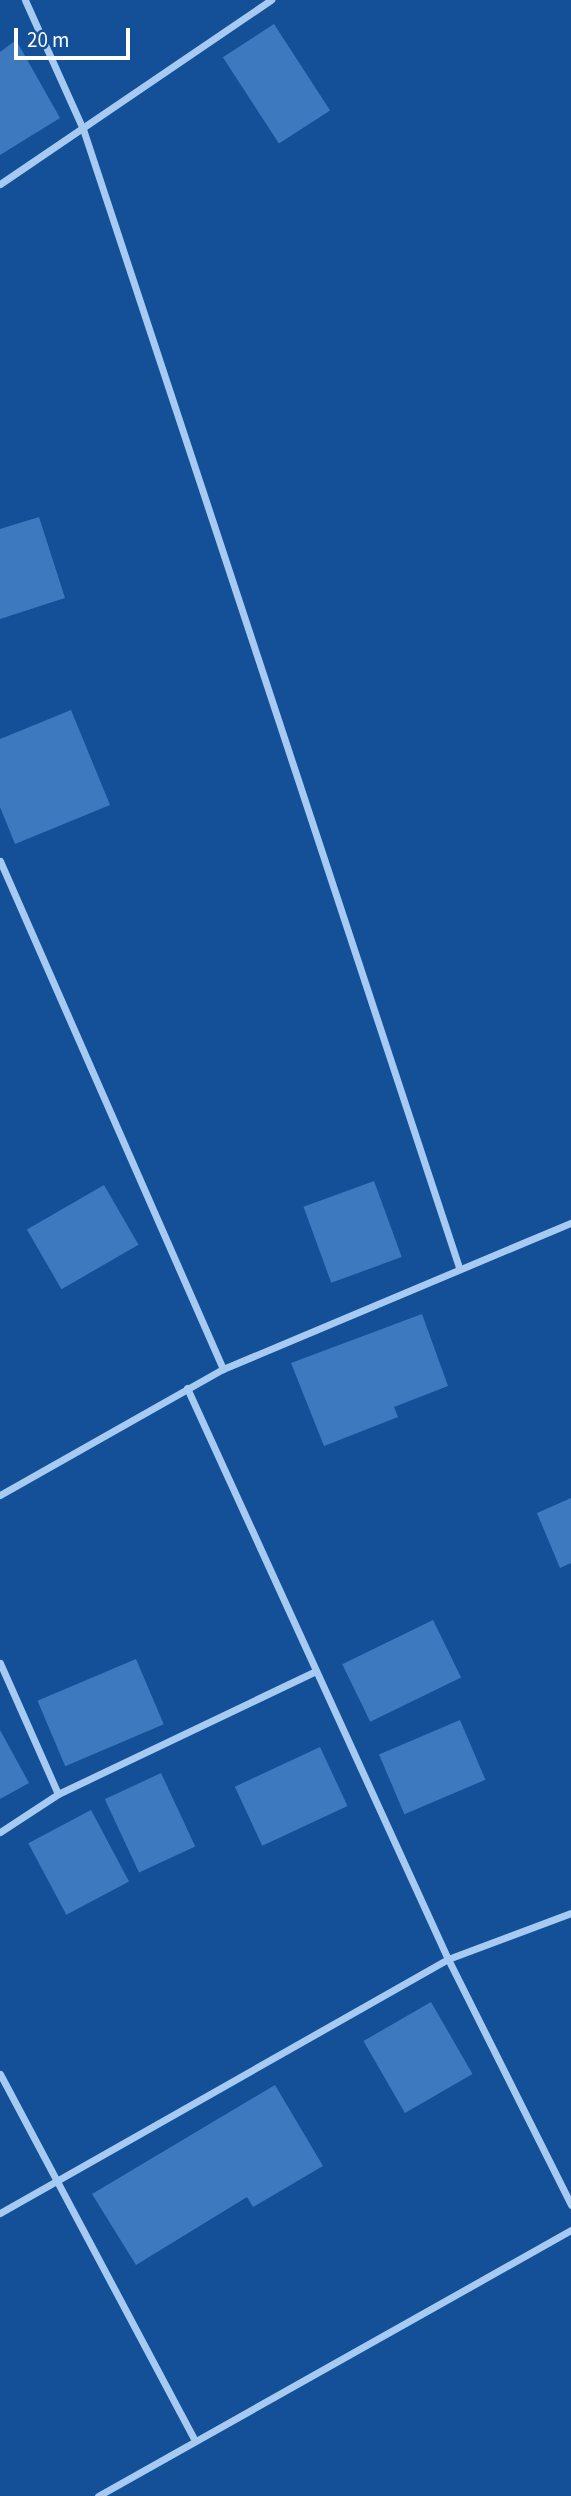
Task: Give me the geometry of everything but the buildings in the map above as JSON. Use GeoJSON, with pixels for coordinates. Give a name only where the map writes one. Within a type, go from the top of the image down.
{"type":"FeatureCollection","features":[{"type":"Feature","properties":{"kind":"street"},"geometry":{"type":"LineString","coordinates":[[25,0],[83,129],[459,1267]]}},
{"type":"Feature","properties":{"kind":"street"},"geometry":{"type":"LineString","coordinates":[[0,184],[271,0]]}},
{"type":"Feature","properties":{"kind":"street"},"geometry":{"type":"LineString","coordinates":[[0,862],[223,1369]]}},
{"type":"Feature","properties":{"kind":"street"},"geometry":{"type":"LineString","coordinates":[[0,1495],[223,1369],[459,1267],[571,1224]]}},
{"type":"Feature","properties":{"kind":"street"},"geometry":{"type":"LineString","coordinates":[[187,1388],[314,1672],[448,1959],[571,2205]]}},
{"type":"Feature","properties":{"kind":"street"},"geometry":{"type":"LineString","coordinates":[[0,1663],[58,1794]]}},
{"type":"Feature","properties":{"kind":"street"},"geometry":{"type":"LineString","coordinates":[[0,1832],[58,1794],[314,1672]]}},
{"type":"Feature","properties":{"kind":"street"},"geometry":{"type":"LineString","coordinates":[[0,2213],[57,2178],[448,1959],[571,1913]]}},
{"type":"Feature","properties":{"kind":"street"},"geometry":{"type":"LineString","coordinates":[[0,2074],[194,2439]]}},
{"type":"Feature","properties":{"kind":"street"},"geometry":{"type":"LineString","coordinates":[[98,2496],[194,2439],[571,2230]]}}]}
